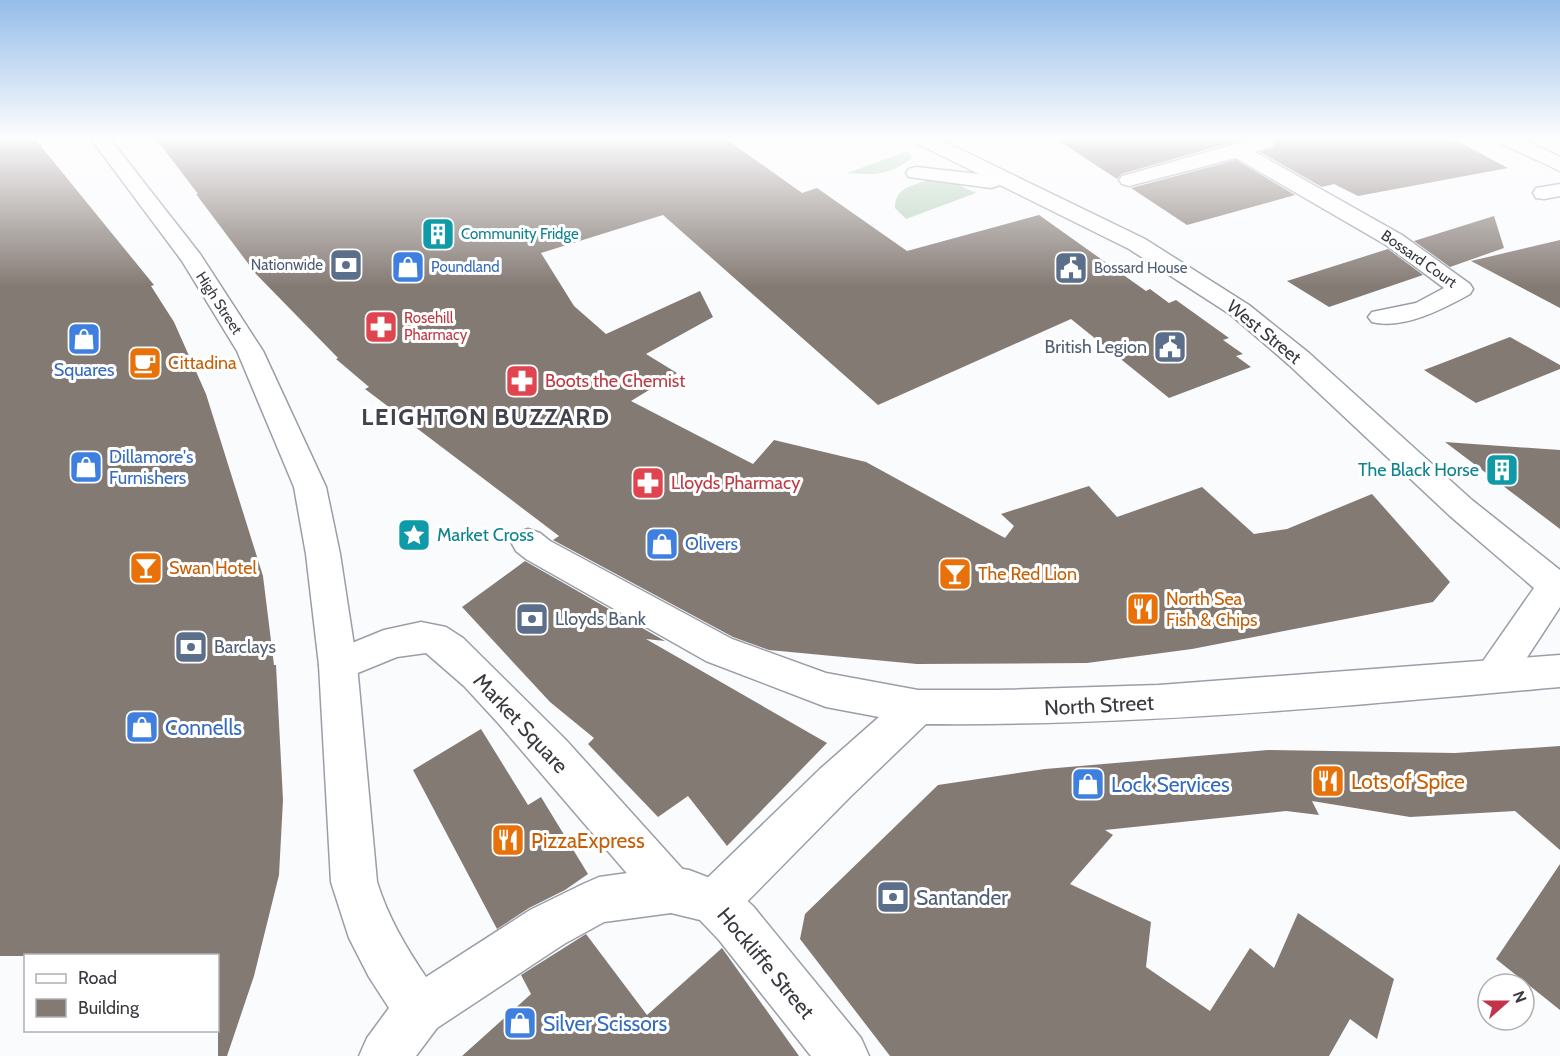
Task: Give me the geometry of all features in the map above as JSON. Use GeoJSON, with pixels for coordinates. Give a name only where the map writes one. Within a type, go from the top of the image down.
{"type":"FeatureCollection","features":[{"type":"Feature","properties":{"kind":"street","name":"High Street"},"geometry":{"type":"LineString","coordinates":[[138,188],[192,259],[250,351],[310,487],[323,554],[338,665]]}},
{"type":"Feature","properties":{"kind":"street","name":"West Street"},"geometry":{"type":"LineString","coordinates":[[1026,188],[1137,244],[1240,310],[1299,359],[1461,508],[1557,588]]}},
{"type":"Feature","properties":{"kind":"street","name":"Bossard Court"},"geometry":{"type":"LineString","coordinates":[[1304,188],[1394,240],[1461,289],[1424,309],[1381,317]]}},
{"type":"Feature","properties":{"kind":"street"},"geometry":{"type":"LineString","coordinates":[[528,542],[538,550],[719,650],[826,690],[918,707]]}},
{"type":"Feature","properties":{"kind":"street"},"geometry":{"type":"LineString","coordinates":[[1494,676],[1557,588]]}},
{"type":"Feature","properties":{"kind":"street","name":"Market Square"},"geometry":{"type":"LineString","coordinates":[[338,665],[409,637],[436,639],[471,669],[512,712],[671,890]]}},
{"type":"Feature","properties":{"kind":"street"},"geometry":{"type":"LineString","coordinates":[[338,665],[354,882],[366,921],[386,960],[419,1010],[385,1056]]}},
{"type":"Feature","properties":{"kind":"street","name":"North Street"},"geometry":{"type":"LineString","coordinates":[[918,707],[1012,709],[1243,698],[1560,671]]}},
{"type":"Feature","properties":{"kind":"street"},"geometry":{"type":"LineString","coordinates":[[715,902],[918,707]]}},
{"type":"Feature","properties":{"kind":"street","name":"Hockliffe Street"},"geometry":{"type":"LineString","coordinates":[[419,1010],[547,927],[599,900],[671,890],[689,893],[715,902],[736,923],[843,1056]]}},
{"type":"Feature","properties":{"kind":"green space"},"geometry":{"type":"Polygon","coordinates":[[[966,188],[976,193],[906,219],[895,208],[897,196],[904,189],[966,188]]]}},
{"type":"Feature","properties":{"kind":"building"},"geometry":{"type":"Polygon","coordinates":[[[0,188],[75,188],[154,285],[151,286],[174,322],[206,394],[263,576],[274,665],[276,665],[283,800],[279,875],[254,976],[227,1056],[218,1056],[219,954],[0,956],[0,188]]]}},
{"type":"Feature","properties":{"kind":"building"},"geometry":{"type":"Polygon","coordinates":[[[194,188],[795,188],[802,193],[817,188],[907,251],[1039,215],[1146,291],[1150,289],[1169,303],[1176,300],[1229,338],[1223,340],[1243,354],[1236,356],[1251,367],[1169,398],[1071,319],[878,405],[663,215],[541,253],[574,306],[606,334],[700,291],[713,317],[646,354],[677,373],[631,401],[753,464],[774,440],[866,462],[1005,538],[1014,526],[1001,514],[1089,486],[1117,517],[1202,487],[1254,534],[1287,529],[1372,494],[1450,582],[1433,602],[1192,649],[1087,663],[917,664],[769,650],[733,637],[553,540],[559,536],[365,389],[369,387],[336,359],[338,358],[256,274],[196,194],[198,194],[194,188]]]}},
{"type":"Feature","properties":{"kind":"building"},"geometry":{"type":"Polygon","coordinates":[[[1131,188],[1284,188],[1295,195],[1187,225],[1131,188]]]}},
{"type":"Feature","properties":{"kind":"building"},"geometry":{"type":"Polygon","coordinates":[[[1343,188],[1399,188],[1358,196],[1343,188]]]}},
{"type":"Feature","properties":{"kind":"building"},"geometry":{"type":"Polygon","coordinates":[[[1494,216],[1504,248],[1450,267],[1414,241],[1494,216]]]}},
{"type":"Feature","properties":{"kind":"building"},"geometry":{"type":"Polygon","coordinates":[[[1560,240],[1560,308],[1471,261],[1560,240]]]}},
{"type":"Feature","properties":{"kind":"building"},"geometry":{"type":"Polygon","coordinates":[[[1388,249],[1423,275],[1329,307],[1287,281],[1388,249]]]}},
{"type":"Feature","properties":{"kind":"building"},"geometry":{"type":"Polygon","coordinates":[[[1510,337],[1560,365],[1560,369],[1476,403],[1424,370],[1510,337]]]}},
{"type":"Feature","properties":{"kind":"building","name":"The Black Horse"},"geometry":{"type":"Polygon","coordinates":[[[1445,442],[1560,450],[1560,529],[1445,442]]]}},
{"type":"Feature","properties":{"kind":"building"},"geometry":{"type":"Polygon","coordinates":[[[525,561],[665,641],[646,639],[827,743],[727,846],[688,796],[658,817],[588,744],[594,738],[550,702],[462,607],[525,561]]]}},
{"type":"Feature","properties":{"kind":"building","name":"PizzaExpress"},"geometry":{"type":"Polygon","coordinates":[[[481,729],[528,805],[541,797],[588,874],[497,929],[413,770],[481,729]]]}},
{"type":"Feature","properties":{"kind":"building"},"geometry":{"type":"Polygon","coordinates":[[[1560,746],[1560,850],[1515,811],[1410,817],[1312,801],[1319,815],[1286,811],[1105,830],[1113,835],[1070,884],[1151,922],[1146,967],[1210,1011],[1250,948],[1274,968],[1298,913],[1394,979],[1377,1039],[1350,1019],[1329,1056],[890,1056],[800,939],[805,914],[938,785],[1045,769],[1268,750],[1455,753],[1560,746]]]}},
{"type":"Feature","properties":{"kind":"building"},"geometry":{"type":"Polygon","coordinates":[[[1560,864],[1560,1010],[1536,991],[1536,972],[1512,972],[1496,959],[1560,864]]]}},
{"type":"Feature","properties":{"kind":"building"},"geometry":{"type":"Polygon","coordinates":[[[586,934],[647,1015],[722,948],[799,1056],[462,1056],[531,994],[521,975],[586,934]]]}},
{"type":"Feature","properties":{"kind":"place","name":"Community Fridge"},"geometry":{"type":"Point","coordinates":[438,234]}},
{"type":"Feature","properties":{"kind":"place","name":"Nationwide"},"geometry":{"type":"Point","coordinates":[346,265]}},
{"type":"Feature","properties":{"kind":"place","name":"Poundland"},"geometry":{"type":"Point","coordinates":[408,267]}},
{"type":"Feature","properties":{"kind":"place","name":"Bossard House"},"geometry":{"type":"Point","coordinates":[1071,268]}},
{"type":"Feature","properties":{"kind":"place","name":"Rosehill Pharmacy"},"geometry":{"type":"Point","coordinates":[381,327]}},
{"type":"Feature","properties":{"kind":"place","name":"Squares"},"geometry":{"type":"Point","coordinates":[84,339]}},
{"type":"Feature","properties":{"kind":"place","name":"British Legion"},"geometry":{"type":"Point","coordinates":[1170,347]}},
{"type":"Feature","properties":{"kind":"place","name":"Cittadina"},"geometry":{"type":"Point","coordinates":[145,363]}},
{"type":"Feature","properties":{"kind":"place","name":"Boots the Chemist"},"geometry":{"type":"Point","coordinates":[522,381]}},
{"type":"Feature","properties":{"kind":"place","name":"Dillamore's Furnishers"},"geometry":{"type":"Point","coordinates":[86,467]}},
{"type":"Feature","properties":{"kind":"place","name":"The Black Horse"},"geometry":{"type":"Point","coordinates":[1502,470]}},
{"type":"Feature","properties":{"kind":"place","name":"Lloyds Pharmacy"},"geometry":{"type":"Point","coordinates":[648,483]}},
{"type":"Feature","properties":{"kind":"place","name":"Market Cross"},"geometry":{"type":"Point","coordinates":[414,535]}},
{"type":"Feature","properties":{"kind":"place","name":"Olivers"},"geometry":{"type":"Point","coordinates":[662,544]}},
{"type":"Feature","properties":{"kind":"place","name":"Swan Hotel"},"geometry":{"type":"Point","coordinates":[146,568]}},
{"type":"Feature","properties":{"kind":"place","name":"The Red Lion"},"geometry":{"type":"Point","coordinates":[955,574]}},
{"type":"Feature","properties":{"kind":"place","name":"North Sea Fish & Chips"},"geometry":{"type":"Point","coordinates":[1143,609]}},
{"type":"Feature","properties":{"kind":"place","name":"Lloyds Bank"},"geometry":{"type":"Point","coordinates":[532,619]}},
{"type":"Feature","properties":{"kind":"place","name":"Barclays"},"geometry":{"type":"Point","coordinates":[191,647]}},
{"type":"Feature","properties":{"kind":"place","name":"Connells"},"geometry":{"type":"Point","coordinates":[142,727]}},
{"type":"Feature","properties":{"kind":"place","name":"Lots of Spice"},"geometry":{"type":"Point","coordinates":[1328,781]}},
{"type":"Feature","properties":{"kind":"place","name":"Lock Services"},"geometry":{"type":"Point","coordinates":[1088,784]}},
{"type":"Feature","properties":{"kind":"place","name":"PizzaExpress"},"geometry":{"type":"Point","coordinates":[508,840]}},
{"type":"Feature","properties":{"kind":"place","name":"Santander"},"geometry":{"type":"Point","coordinates":[893,897]}},
{"type":"Feature","properties":{"kind":"place","name":"Silver Scissors"},"geometry":{"type":"Point","coordinates":[520,1023]}},
{"type":"Feature","properties":{"kind":"district","name":"LEIGHTON BUZZARD"},"geometry":{"type":"Point","coordinates":[486,416]}}]}
